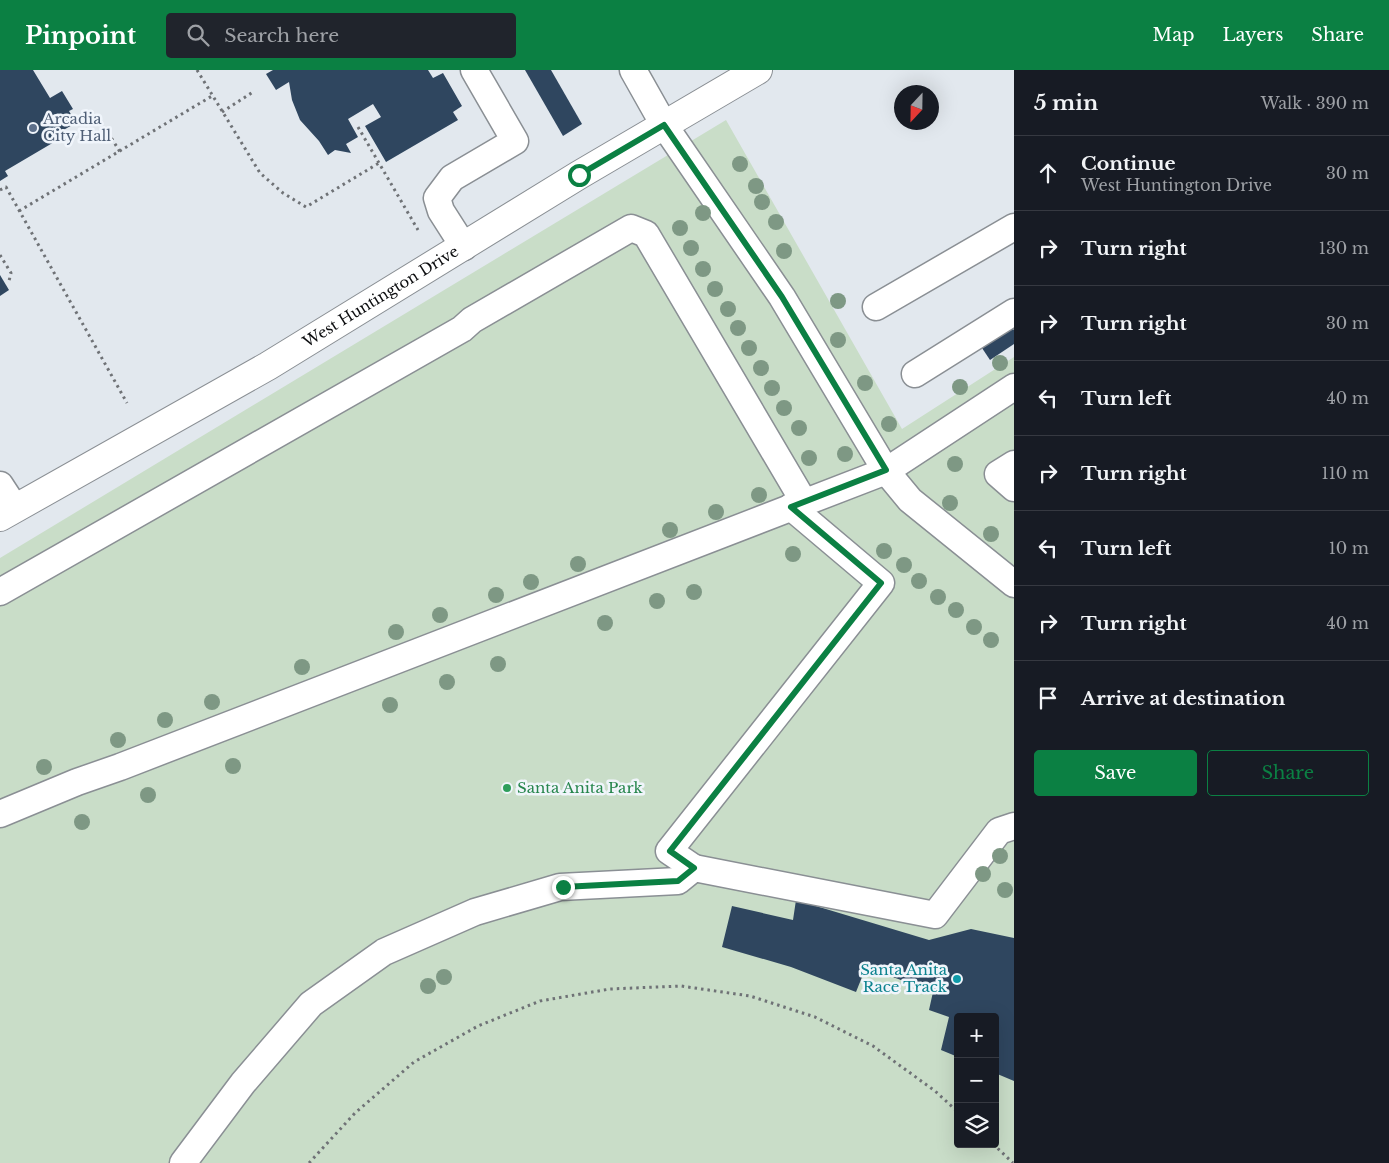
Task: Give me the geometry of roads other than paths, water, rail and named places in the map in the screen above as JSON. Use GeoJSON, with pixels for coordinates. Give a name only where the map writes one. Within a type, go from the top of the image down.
{"type":"FeatureCollection","features":[{"type":"Feature","properties":{"kind":"main road","name":"West Huntington Drive"},"geometry":{"type":"LineString","coordinates":[[8,513],[268,366],[579,175],[758,70]]}},
{"type":"Feature","properties":{"kind":"street"},"geometry":{"type":"LineString","coordinates":[[464,246],[441,211],[437,198],[452,178],[515,141],[474,70]]}},
{"type":"Feature","properties":{"kind":"street"},"geometry":{"type":"LineString","coordinates":[[633,70],[664,125],[782,297],[886,470],[910,500],[1014,584]]}},
{"type":"Feature","properties":{"kind":"street"},"geometry":{"type":"LineString","coordinates":[[876,307],[1014,227]]}},
{"type":"Feature","properties":{"kind":"street"},"geometry":{"type":"LineString","coordinates":[[0,592],[462,329],[472,320],[631,228],[646,234],[797,505],[881,583],[670,851],[694,868],[935,915],[999,831],[1014,826]]}},
{"type":"Feature","properties":{"kind":"street"},"geometry":{"type":"LineString","coordinates":[[915,374],[1014,312]]}},
{"type":"Feature","properties":{"kind":"street"},"geometry":{"type":"LineString","coordinates":[[0,814],[77,782],[129,764],[886,470],[1014,387]]}},
{"type":"Feature","properties":{"kind":"street"},"geometry":{"type":"LineString","coordinates":[[1014,464],[998,474],[1014,488]]}},
{"type":"Feature","properties":{"kind":"street"},"geometry":{"type":"LineString","coordinates":[[0,485],[8,513]]}},
{"type":"Feature","properties":{"kind":"street"},"geometry":{"type":"LineString","coordinates":[[183,1163],[243,1083],[311,1004],[384,952],[475,912],[563,887],[678,881],[694,868]]}},
{"type":"Feature","properties":{"kind":"place","name":"Arcadia City Hall"},"geometry":{"type":"Point","coordinates":[33,128]}},
{"type":"Feature","properties":{"kind":"place","name":"Santa Anita Park"},"geometry":{"type":"Point","coordinates":[507,788]}},
{"type":"Feature","properties":{"kind":"place","name":"Santa Anita Race Track"},"geometry":{"type":"Point","coordinates":[957,979]}}]}
